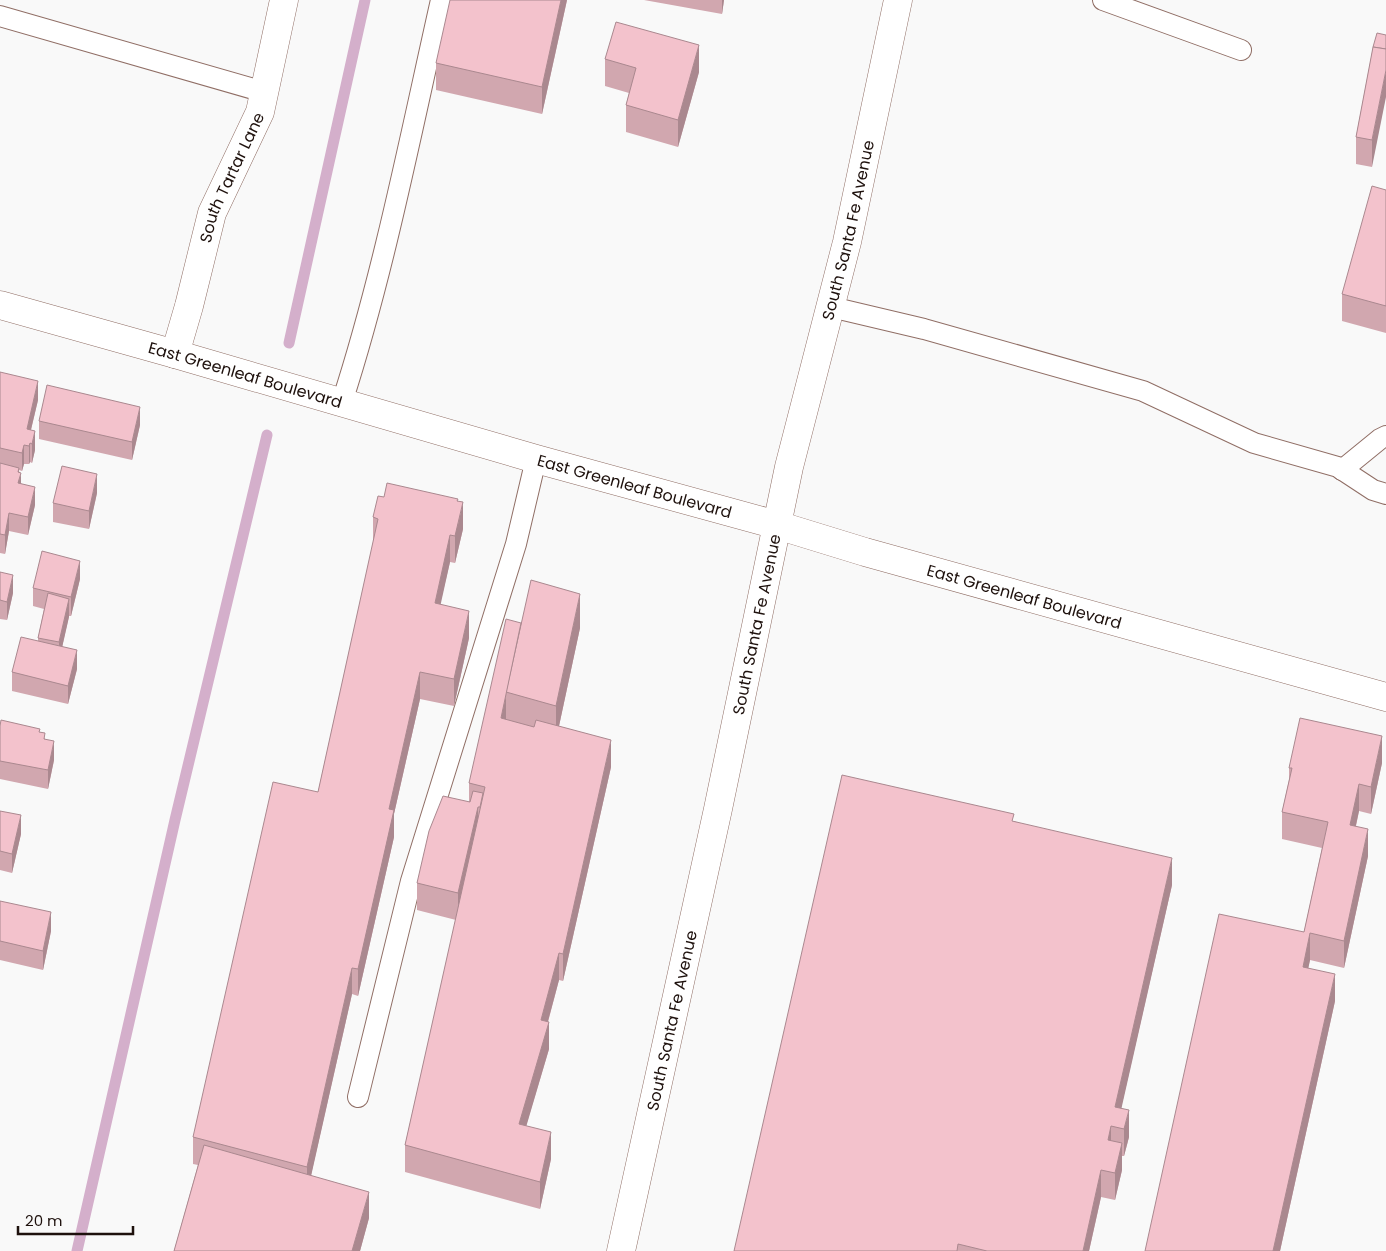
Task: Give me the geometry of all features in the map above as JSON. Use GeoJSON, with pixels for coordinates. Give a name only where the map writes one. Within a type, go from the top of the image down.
{"type":"FeatureCollection","features":[{"type":"Feature","properties":{"kind":"street","name":"South Tartar Lane"},"geometry":{"type":"LineString","coordinates":[[175,354],[212,213],[260,112],[284,0]]}},
{"type":"Feature","properties":{"kind":"street","name":"South Santa Fe Avenue"},"geometry":{"type":"LineString","coordinates":[[621,1251],[718,809],[789,467],[848,242],[898,0]]}},
{"type":"Feature","properties":{"kind":"street","name":"East Greenleaf Boulevard"},"geometry":{"type":"LineString","coordinates":[[0,305],[536,459],[1386,697]]}},
{"type":"Feature","properties":{"kind":"lane"},"geometry":{"type":"LineString","coordinates":[[342,402],[356,358],[387,235],[441,0]]}},
{"type":"Feature","properties":{"kind":"lane"},"geometry":{"type":"LineString","coordinates":[[1103,0],[1241,50]]}},
{"type":"Feature","properties":{"kind":"lane"},"geometry":{"type":"LineString","coordinates":[[0,16],[264,92]]}},
{"type":"Feature","properties":{"kind":"lane"},"geometry":{"type":"LineString","coordinates":[[831,307],[924,330],[1142,391],[1254,443],[1338,467],[1373,490],[1386,494]]}},
{"type":"Feature","properties":{"kind":"lane"},"geometry":{"type":"LineString","coordinates":[[1342,470],[1386,436]]}},
{"type":"Feature","properties":{"kind":"lane"},"geometry":{"type":"LineString","coordinates":[[358,1097],[411,881],[516,544],[536,459]]}},
{"type":"Feature","properties":{"kind":"building"},"geometry":{"type":"Polygon","coordinates":[[[450,0],[561,0],[542,87],[436,63],[450,0]]]}},
{"type":"Feature","properties":{"kind":"building"},"geometry":{"type":"Polygon","coordinates":[[[616,22],[699,45],[678,120],[626,105],[636,68],[605,59],[616,22]]]}},
{"type":"Feature","properties":{"kind":"building"},"geometry":{"type":"Polygon","coordinates":[[[1377,33],[1386,35],[1386,49],[1373,47],[1377,33]]]}},
{"type":"Feature","properties":{"kind":"building"},"geometry":{"type":"Polygon","coordinates":[[[1373,47],[1386,49],[1386,70],[1372,140],[1356,137],[1373,47]]]}},
{"type":"Feature","properties":{"kind":"building"},"geometry":{"type":"Polygon","coordinates":[[[1372,186],[1386,190],[1386,306],[1342,294],[1372,186]]]}},
{"type":"Feature","properties":{"kind":"building"},"geometry":{"type":"Polygon","coordinates":[[[0,372],[38,381],[27,429],[35,431],[32,444],[30,443],[29,446],[24,445],[22,453],[0,448],[0,372]]]}},
{"type":"Feature","properties":{"kind":"building"},"geometry":{"type":"Polygon","coordinates":[[[47,385],[140,407],[132,442],[39,421],[47,385]]]}},
{"type":"Feature","properties":{"kind":"building"},"geometry":{"type":"Polygon","coordinates":[[[0,463],[19,468],[18,472],[21,473],[18,483],[35,487],[28,517],[9,513],[5,535],[0,534],[0,463]]]}},
{"type":"Feature","properties":{"kind":"building"},"geometry":{"type":"Polygon","coordinates":[[[62,466],[97,474],[89,511],[53,503],[62,466]]]}},
{"type":"Feature","properties":{"kind":"building"},"geometry":{"type":"Polygon","coordinates":[[[387,483],[458,499],[457,501],[463,502],[455,536],[450,535],[435,603],[469,611],[454,679],[420,672],[389,809],[394,810],[358,969],[352,968],[307,1167],[193,1137],[273,782],[318,792],[378,519],[373,517],[378,496],[384,497],[387,483]]]}},
{"type":"Feature","properties":{"kind":"building"},"geometry":{"type":"Polygon","coordinates":[[[42,551],[80,561],[71,597],[33,588],[42,551]]]}},
{"type":"Feature","properties":{"kind":"building"},"geometry":{"type":"Polygon","coordinates":[[[0,572],[13,575],[7,602],[0,600],[0,572]]]}},
{"type":"Feature","properties":{"kind":"building"},"geometry":{"type":"Polygon","coordinates":[[[531,580],[580,594],[556,706],[506,692],[531,580]]]}},
{"type":"Feature","properties":{"kind":"building"},"geometry":{"type":"Polygon","coordinates":[[[48,593],[69,599],[59,642],[38,638],[48,593]]]}},
{"type":"Feature","properties":{"kind":"building"},"geometry":{"type":"Polygon","coordinates":[[[506,619],[521,623],[501,718],[534,727],[536,720],[611,740],[563,954],[559,953],[541,1020],[549,1022],[519,1124],[551,1132],[540,1182],[405,1145],[485,787],[469,783],[506,619]]]}},
{"type":"Feature","properties":{"kind":"building"},"geometry":{"type":"Polygon","coordinates":[[[21,637],[77,650],[68,686],[12,672],[21,637]]]}},
{"type":"Feature","properties":{"kind":"building"},"geometry":{"type":"Polygon","coordinates":[[[1300,718],[1382,736],[1371,787],[1359,784],[1350,825],[1368,829],[1344,941],[1310,933],[1303,967],[1335,974],[1273,1251],[1145,1251],[1219,914],[1304,932],[1328,822],[1282,812],[1292,768],[1289,768],[1300,718]]]}},
{"type":"Feature","properties":{"kind":"building"},"geometry":{"type":"Polygon","coordinates":[[[1,720],[40,729],[39,732],[45,733],[44,739],[54,741],[48,770],[0,761],[1,720]]]}},
{"type":"Feature","properties":{"kind":"building"},"geometry":{"type":"Polygon","coordinates":[[[842,775],[1014,814],[1012,821],[1172,858],[1115,1107],[1129,1110],[1124,1129],[1111,1126],[1108,1140],[1122,1143],[1115,1173],[1101,1170],[1083,1251],[987,1251],[958,1244],[957,1251],[734,1251],[842,775]]]}},
{"type":"Feature","properties":{"kind":"building"},"geometry":{"type":"Polygon","coordinates":[[[473,791],[483,793],[458,893],[417,883],[429,831],[443,796],[470,802],[473,791]]]}},
{"type":"Feature","properties":{"kind":"building"},"geometry":{"type":"Polygon","coordinates":[[[0,811],[21,815],[12,854],[0,851],[0,811]]]}},
{"type":"Feature","properties":{"kind":"building"},"geometry":{"type":"Polygon","coordinates":[[[0,901],[51,912],[43,951],[0,941],[0,901]]]}},
{"type":"Feature","properties":{"kind":"building"},"geometry":{"type":"Polygon","coordinates":[[[204,1145],[369,1192],[352,1251],[174,1251],[204,1145]]]}},
{"type":"Feature","properties":{"kind":"waterway"},"geometry":{"type":"LineString","coordinates":[[289,343],[365,0]]}},
{"type":"Feature","properties":{"kind":"waterway"},"geometry":{"type":"LineString","coordinates":[[77,1251],[175,820],[267,435]]}}]}
